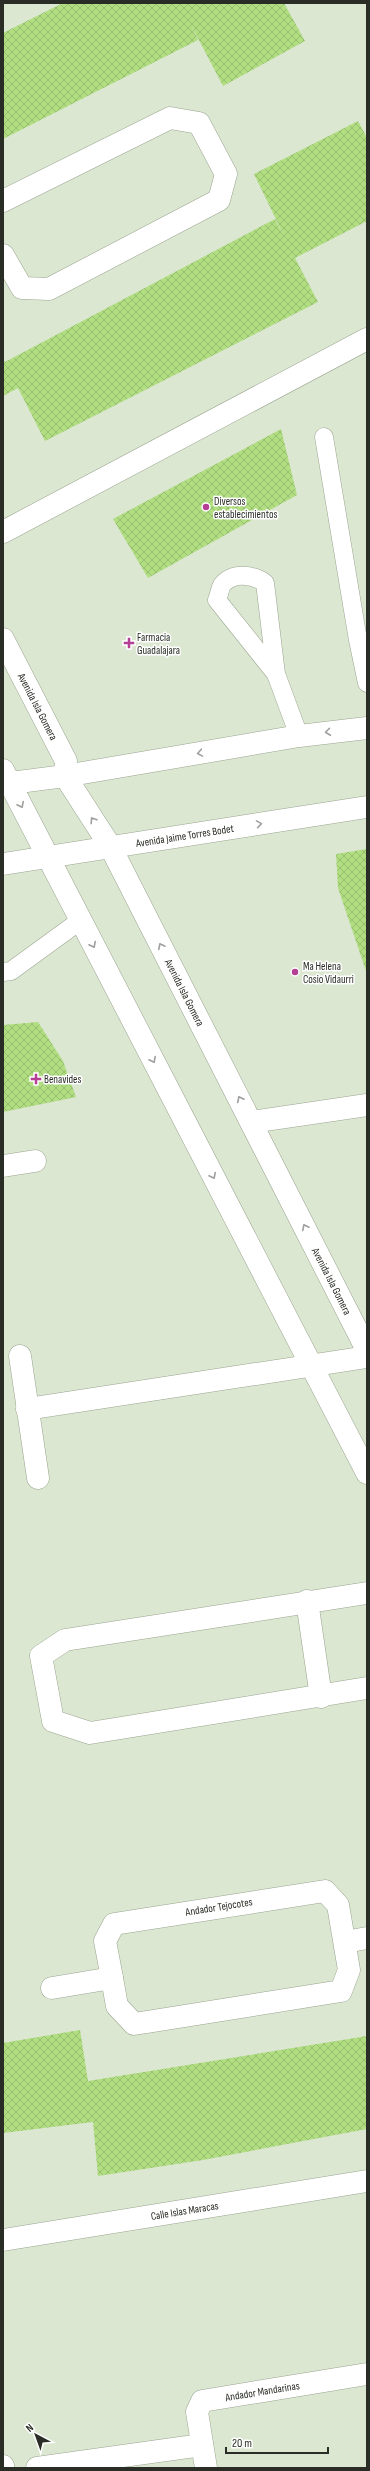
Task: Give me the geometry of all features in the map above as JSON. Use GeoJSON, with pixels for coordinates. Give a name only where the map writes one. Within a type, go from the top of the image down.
{"type":"FeatureCollection","features":[{"type":"Feature","properties":{"kind":"street"},"geometry":{"type":"LineString","coordinates":[[3,201],[170,118],[198,123],[226,174],[219,200],[49,290],[22,288],[3,255]]}},
{"type":"Feature","properties":{"kind":"street"},"geometry":{"type":"LineString","coordinates":[[3,532],[367,339]]}},
{"type":"Feature","properties":{"kind":"street","name":"Avenida Isla Gomera"},"geometry":{"type":"LineString","coordinates":[[3,638],[66,761],[65,776],[110,846],[367,1350]]}},
{"type":"Feature","properties":{"kind":"street"},"geometry":{"type":"LineString","coordinates":[[367,728],[299,736],[65,776],[5,779],[48,856],[367,1473]]}},
{"type":"Feature","properties":{"kind":"street","name":"Avenida Jaime Torres Bodet"},"geometry":{"type":"LineString","coordinates":[[3,864],[110,846],[128,845],[367,807]]}},
{"type":"Feature","properties":{"kind":"street"},"geometry":{"type":"LineString","coordinates":[[252,1122],[367,1105]]}},
{"type":"Feature","properties":{"kind":"street"},"geometry":{"type":"LineString","coordinates":[[3,1166],[35,1161]]}},
{"type":"Feature","properties":{"kind":"street"},"geometry":{"type":"LineString","coordinates":[[20,1356],[38,1478]]}},
{"type":"Feature","properties":{"kind":"street"},"geometry":{"type":"LineString","coordinates":[[27,1409],[367,1357]]}},
{"type":"Feature","properties":{"kind":"street"},"geometry":{"type":"LineString","coordinates":[[367,1593],[65,1640],[41,1656],[53,1721],[90,1733],[321,1697],[367,1688]]}},
{"type":"Feature","properties":{"kind":"street"},"geometry":{"type":"LineString","coordinates":[[307,1602],[321,1697]]}},
{"type":"Feature","properties":{"kind":"street","name":"Andador Tejocotes"},"geometry":{"type":"LineString","coordinates":[[326,1891],[338,1905],[345,1942],[350,1970],[341,1991],[134,2024],[117,2006],[106,1941],[114,1924],[326,1891]]}},
{"type":"Feature","properties":{"kind":"street"},"geometry":{"type":"LineString","coordinates":[[345,1942],[367,1938]]}},
{"type":"Feature","properties":{"kind":"street"},"geometry":{"type":"LineString","coordinates":[[52,1988],[112,1978]]}},
{"type":"Feature","properties":{"kind":"street","name":"Calle Islas Maracas"},"geometry":{"type":"LineString","coordinates":[[3,2240],[367,2181]]}},
{"type":"Feature","properties":{"kind":"street","name":"Andador Mandarinas"},"geometry":{"type":"LineString","coordinates":[[206,2468],[197,2412],[202,2401],[367,2374]]}},
{"type":"Feature","properties":{"kind":"street"},"geometry":{"type":"LineString","coordinates":[[37,2468],[202,2445]]}},
{"type":"Feature","properties":{"kind":"lane"},"geometry":{"type":"LineString","coordinates":[[324,437],[362,640],[367,682]]}},
{"type":"Feature","properties":{"kind":"lane"},"geometry":{"type":"LineString","coordinates":[[276,674],[217,600],[222,585],[235,576],[256,577],[266,584],[276,674],[299,736]]}},
{"type":"Feature","properties":{"kind":"lane"},"geometry":{"type":"LineString","coordinates":[[3,972],[11,971],[80,920]]}},
{"type":"Feature","properties":{"kind":"building"},"geometry":{"type":"Polygon","coordinates":[[[63,3],[284,3],[305,41],[223,86],[191,25],[198,40],[3,139],[3,33],[63,3]]]}},
{"type":"Feature","properties":{"kind":"building"},"geometry":{"type":"Polygon","coordinates":[[[358,121],[367,138],[367,221],[295,258],[318,302],[45,441],[18,388],[3,396],[3,359],[5,362],[275,219],[286,240],[254,174],[358,121]]]}},
{"type":"Feature","properties":{"kind":"building","name":"Diversos establecimientos"},"geometry":{"type":"Polygon","coordinates":[[[281,429],[297,495],[148,578],[113,519],[281,429]]]}},
{"type":"Feature","properties":{"kind":"building"},"geometry":{"type":"Polygon","coordinates":[[[367,849],[367,974],[338,888],[336,854],[367,849]]]}},
{"type":"Feature","properties":{"kind":"building","name":"Benavides"},"geometry":{"type":"Polygon","coordinates":[[[38,1022],[63,1061],[76,1097],[3,1112],[3,1025],[38,1022]]]}},
{"type":"Feature","properties":{"kind":"building"},"geometry":{"type":"Polygon","coordinates":[[[80,2030],[88,2081],[367,2036],[367,2129],[203,2160],[98,2176],[93,2122],[3,2133],[3,2043],[80,2030]]]}},
{"type":"Feature","properties":{"kind":"place","name":"Diversos establecimientos"},"geometry":{"type":"Point","coordinates":[206,507]}},
{"type":"Feature","properties":{"kind":"place","name":"Farmacia Guadalajara"},"geometry":{"type":"Point","coordinates":[129,643]}},
{"type":"Feature","properties":{"kind":"place","name":"Ma Helena Cosio Vidaurri"},"geometry":{"type":"Point","coordinates":[295,972]}},
{"type":"Feature","properties":{"kind":"place","name":"Benavides"},"geometry":{"type":"Point","coordinates":[36,1079]}}]}
